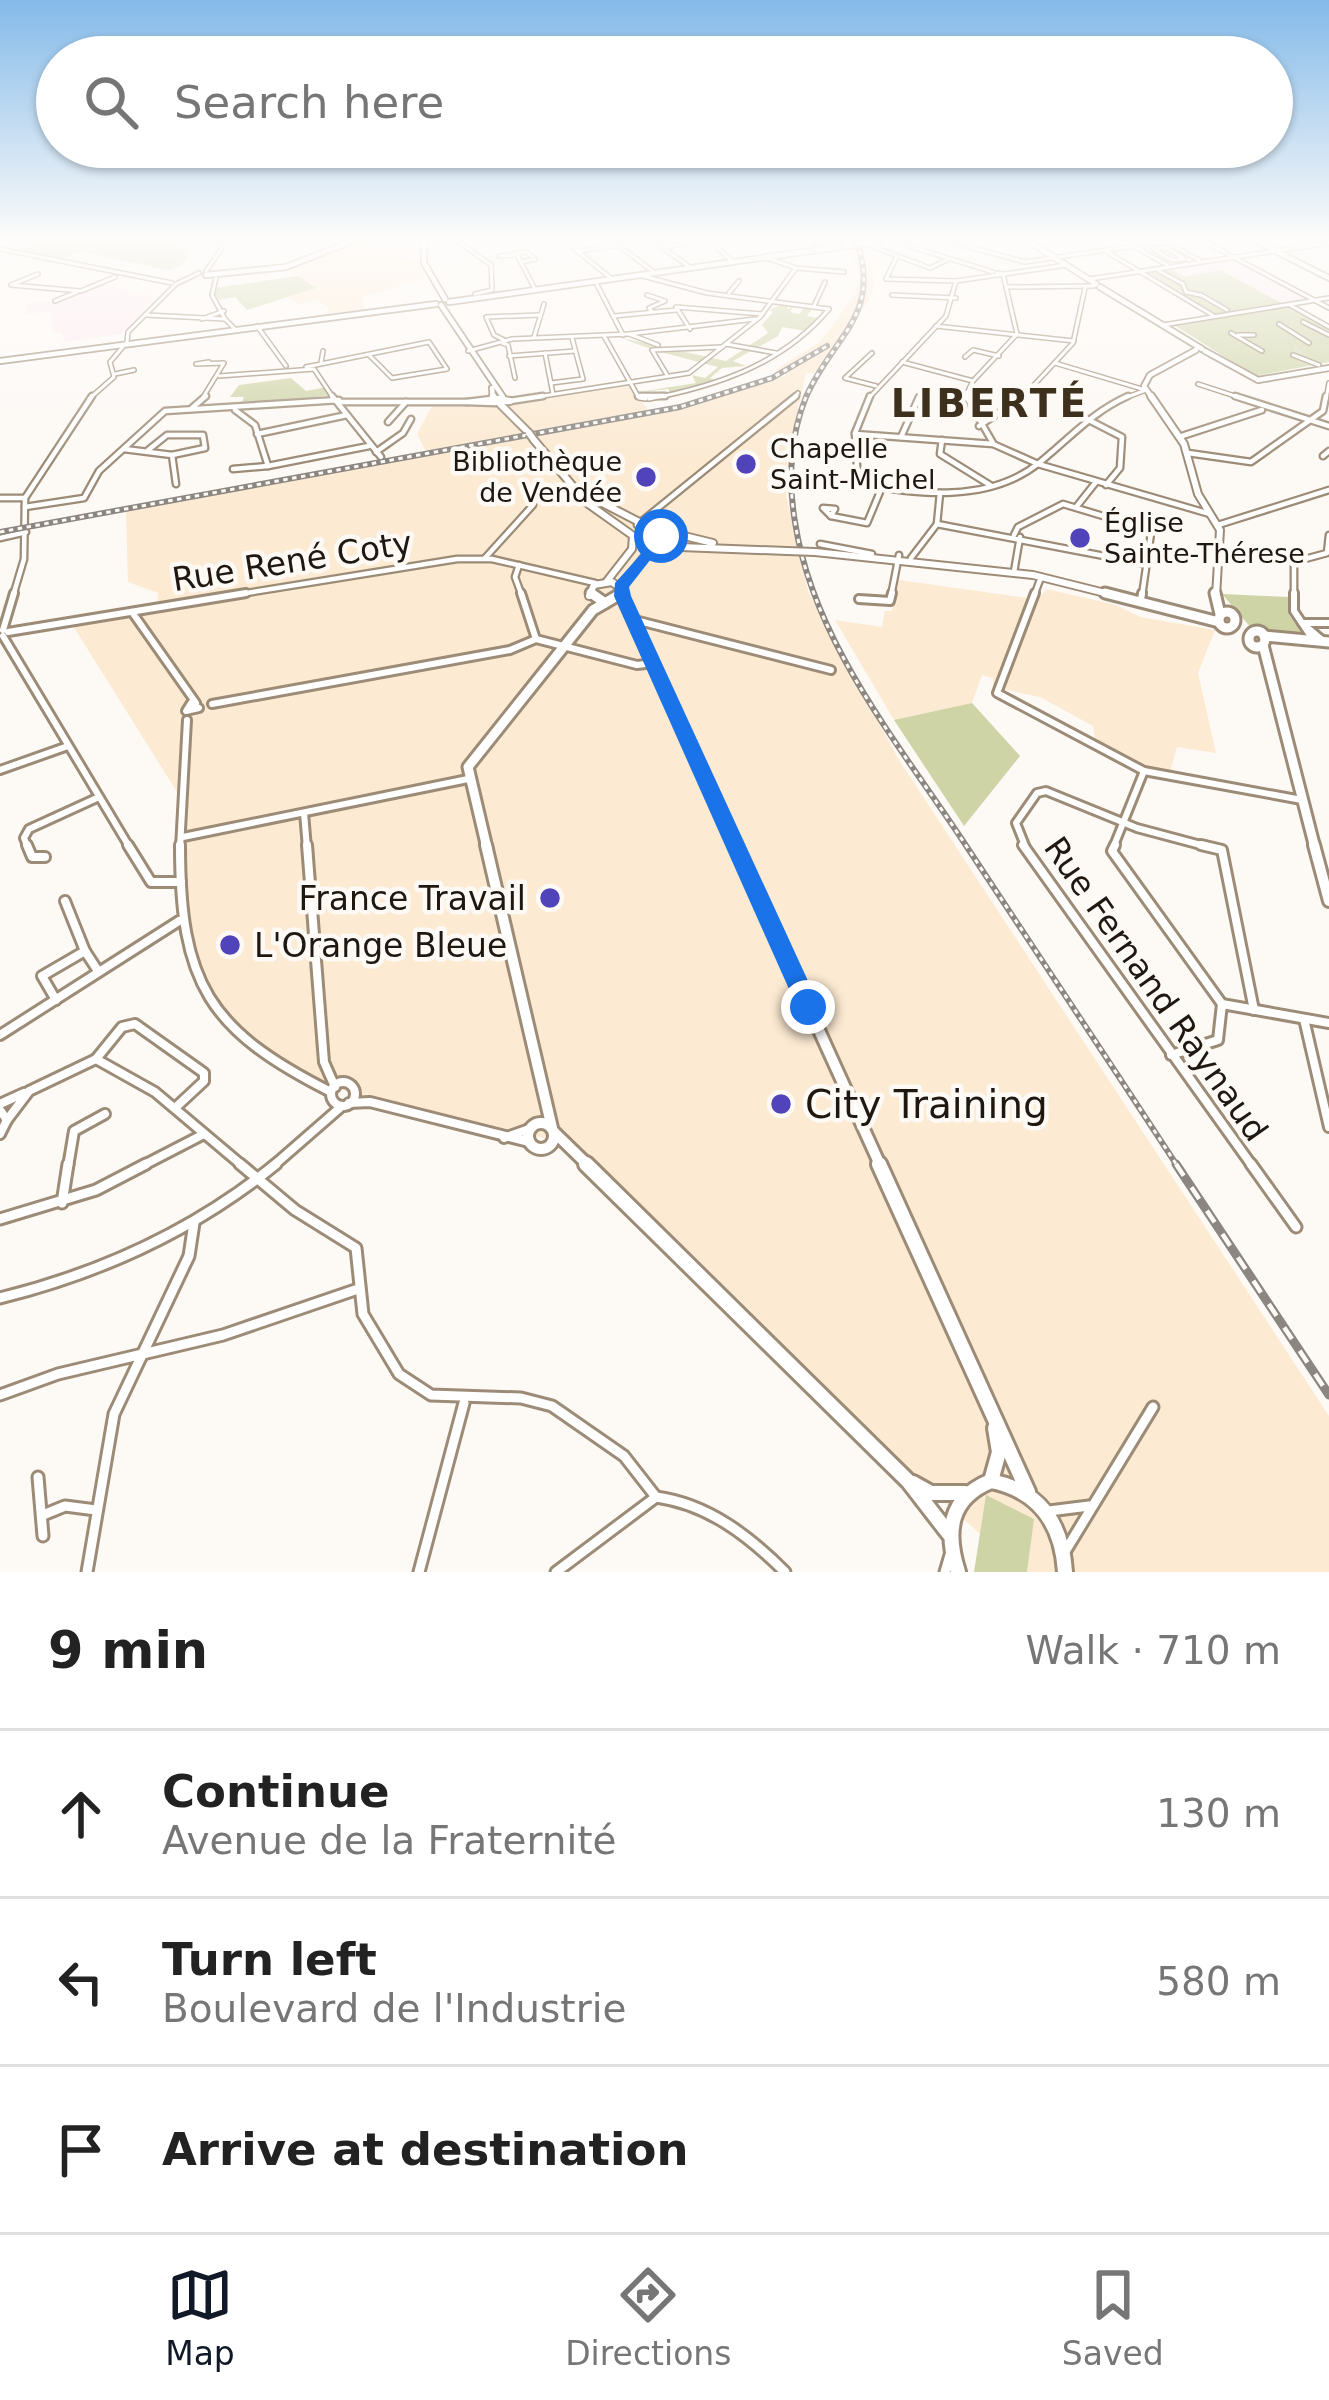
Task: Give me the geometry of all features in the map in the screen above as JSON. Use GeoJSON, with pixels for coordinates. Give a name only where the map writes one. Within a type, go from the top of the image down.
{"type":"FeatureCollection","features":[{"type":"Feature","properties":{"kind":"main road"},"geometry":{"type":"LineString","coordinates":[[0,361],[342,315]]}},
{"type":"Feature","properties":{"kind":"main road"},"geometry":{"type":"LineString","coordinates":[[448,315],[501,400],[569,483],[609,521],[633,535],[762,550]]}},
{"type":"Feature","properties":{"kind":"main road"},"geometry":{"type":"LineString","coordinates":[[1146,315],[1253,380],[1325,369]]}},
{"type":"Feature","properties":{"kind":"main road"},"geometry":{"type":"LineString","coordinates":[[1200,351],[1146,378],[1146,390],[1188,453],[1198,494],[1214,520],[1218,618]]}},
{"type":"Feature","properties":{"kind":"main road"},"geometry":{"type":"LineString","coordinates":[[569,483],[641,524],[670,547]]}},
{"type":"Feature","properties":{"kind":"main road"},"geometry":{"type":"LineString","coordinates":[[641,524],[633,535],[632,549],[589,596],[565,645],[468,767],[553,1130],[908,1481],[950,1543],[958,1572]]}},
{"type":"Feature","properties":{"kind":"main road"},"geometry":{"type":"LineString","coordinates":[[627,603],[656,536]]}},
{"type":"Feature","properties":{"kind":"main road"},"geometry":{"type":"LineString","coordinates":[[645,556],[670,547],[818,548],[899,556],[1041,577],[1234,622]]}},
{"type":"Feature","properties":{"kind":"main road"},"geometry":{"type":"LineString","coordinates":[[603,582],[627,603],[1028,1492],[1047,1511],[1065,1554],[1065,1572]]}},
{"type":"Feature","properties":{"kind":"main road"},"geometry":{"type":"LineString","coordinates":[[1216,587],[1234,622],[1249,636],[1268,676],[1329,901]]}},
{"type":"Feature","properties":{"kind":"main road"},"geometry":{"type":"LineString","coordinates":[[589,596],[627,603]]}},
{"type":"Feature","properties":{"kind":"main road"},"geometry":{"type":"LineString","coordinates":[[1249,636],[1265,641],[1319,642]]}},
{"type":"Feature","properties":{"kind":"main road"},"geometry":{"type":"LineString","coordinates":[[1265,641],[1268,676]]}},
{"type":"Feature","properties":{"kind":"main road"},"geometry":{"type":"LineString","coordinates":[[532,1131],[544,1094]]}},
{"type":"Feature","properties":{"kind":"main road"},"geometry":{"type":"LineString","coordinates":[[532,1131],[553,1130]]}},
{"type":"Feature","properties":{"kind":"main road"},"geometry":{"type":"LineString","coordinates":[[544,1148],[553,1130]]}},
{"type":"Feature","properties":{"kind":"main road"},"geometry":{"type":"LineString","coordinates":[[532,1131],[544,1148],[576,1155]]}},
{"type":"Feature","properties":{"kind":"main road"},"geometry":{"type":"LineString","coordinates":[[991,1411],[999,1452],[991,1481]]}},
{"type":"Feature","properties":{"kind":"main road"},"geometry":{"type":"LineString","coordinates":[[908,1481],[932,1493],[965,1493],[991,1481],[1028,1492]]}},
{"type":"Feature","properties":{"kind":"main road"},"geometry":{"type":"LineString","coordinates":[[950,1543],[965,1493]]}},
{"type":"Feature","properties":{"kind":"street"},"geometry":{"type":"LineString","coordinates":[[202,320],[213,315]]}},
{"type":"Feature","properties":{"kind":"street"},"geometry":{"type":"LineString","coordinates":[[225,315],[235,329]]}},
{"type":"Feature","properties":{"kind":"street"},"geometry":{"type":"LineString","coordinates":[[515,378],[504,342],[494,335],[486,317],[530,315]]}},
{"type":"Feature","properties":{"kind":"street"},"geometry":{"type":"LineString","coordinates":[[534,338],[540,315]]}},
{"type":"Feature","properties":{"kind":"street"},"geometry":{"type":"LineString","coordinates":[[620,315],[614,316],[626,334],[662,347]]}},
{"type":"Feature","properties":{"kind":"street"},"geometry":{"type":"LineString","coordinates":[[684,315],[690,329]]}},
{"type":"Feature","properties":{"kind":"street"},"geometry":{"type":"LineString","coordinates":[[747,315],[760,317]]}},
{"type":"Feature","properties":{"kind":"street"},"geometry":{"type":"LineString","coordinates":[[604,336],[642,399],[715,382],[776,353],[824,315]]}},
{"type":"Feature","properties":{"kind":"street"},"geometry":{"type":"LineString","coordinates":[[944,315],[877,386],[858,414],[856,481],[862,485],[940,492],[992,486],[1038,464],[1085,418],[1146,390]]}},
{"type":"Feature","properties":{"kind":"street"},"geometry":{"type":"LineString","coordinates":[[1013,315],[1017,334]]}},
{"type":"Feature","properties":{"kind":"street"},"geometry":{"type":"LineString","coordinates":[[983,426],[1074,341],[1083,315]]}},
{"type":"Feature","properties":{"kind":"street"},"geometry":{"type":"LineString","coordinates":[[1163,325],[1219,315]]}},
{"type":"Feature","properties":{"kind":"street"},"geometry":{"type":"LineString","coordinates":[[115,374],[110,362],[125,344],[128,332],[146,316],[172,321],[225,319]]}},
{"type":"Feature","properties":{"kind":"street"},"geometry":{"type":"LineString","coordinates":[[468,351],[534,338],[690,329],[760,317]]}},
{"type":"Feature","properties":{"kind":"street"},"geometry":{"type":"LineString","coordinates":[[25,507],[84,498],[99,471],[160,413],[340,401],[501,400],[689,373],[760,317]]}},
{"type":"Feature","properties":{"kind":"street"},"geometry":{"type":"LineString","coordinates":[[166,339],[172,321]]}},
{"type":"Feature","properties":{"kind":"street"},"geometry":{"type":"LineString","coordinates":[[1304,322],[1329,335]]}},
{"type":"Feature","properties":{"kind":"street"},"geometry":{"type":"LineString","coordinates":[[1279,324],[1309,343]]}},
{"type":"Feature","properties":{"kind":"street"},"geometry":{"type":"LineString","coordinates":[[257,326],[287,367]]}},
{"type":"Feature","properties":{"kind":"street"},"geometry":{"type":"LineString","coordinates":[[937,326],[1074,341]]}},
{"type":"Feature","properties":{"kind":"street"},"geometry":{"type":"LineString","coordinates":[[993,444],[964,403],[973,381],[1017,334]]}},
{"type":"Feature","properties":{"kind":"street"},"geometry":{"type":"LineString","coordinates":[[1254,335],[1233,334],[1260,350],[1266,344]]}},
{"type":"Feature","properties":{"kind":"street"},"geometry":{"type":"LineString","coordinates":[[551,383],[583,379],[572,337]]}},
{"type":"Feature","properties":{"kind":"street"},"geometry":{"type":"LineString","coordinates":[[643,341],[668,376]]}},
{"type":"Feature","properties":{"kind":"street"},"geometry":{"type":"LineString","coordinates":[[219,376],[306,367],[429,342],[447,369],[392,378],[368,355]]}},
{"type":"Feature","properties":{"kind":"street"},"geometry":{"type":"LineString","coordinates":[[650,351],[724,345],[776,353]]}},
{"type":"Feature","properties":{"kind":"street"},"geometry":{"type":"LineString","coordinates":[[965,357],[973,350],[999,356]]}},
{"type":"Feature","properties":{"kind":"street"},"geometry":{"type":"LineString","coordinates":[[321,363],[323,351]]}},
{"type":"Feature","properties":{"kind":"street"},"geometry":{"type":"LineString","coordinates":[[509,356],[575,351]]}},
{"type":"Feature","properties":{"kind":"street"},"geometry":{"type":"LineString","coordinates":[[544,353],[553,394]]}},
{"type":"Feature","properties":{"kind":"street"},"geometry":{"type":"LineString","coordinates":[[872,353],[845,378],[877,386]]}},
{"type":"Feature","properties":{"kind":"street"},"geometry":{"type":"LineString","coordinates":[[1303,353],[1311,361]]}},
{"type":"Feature","properties":{"kind":"street"},"geometry":{"type":"LineString","coordinates":[[1293,355],[1325,369]]}},
{"type":"Feature","properties":{"kind":"street"},"geometry":{"type":"LineString","coordinates":[[192,408],[224,363],[209,362]]}},
{"type":"Feature","properties":{"kind":"street"},"geometry":{"type":"LineString","coordinates":[[902,362],[973,381]]}},
{"type":"Feature","properties":{"kind":"street"},"geometry":{"type":"LineString","coordinates":[[1054,363],[1146,390]]}},
{"type":"Feature","properties":{"kind":"street"},"geometry":{"type":"LineString","coordinates":[[306,367],[321,374],[378,455],[411,419]]}},
{"type":"Feature","properties":{"kind":"street"},"geometry":{"type":"LineString","coordinates":[[134,370],[115,374],[83,404],[25,498],[24,559],[3,633],[151,882],[181,883]]}},
{"type":"Feature","properties":{"kind":"street"},"geometry":{"type":"LineString","coordinates":[[1198,384],[1329,426]]}},
{"type":"Feature","properties":{"kind":"street"},"geometry":{"type":"LineString","coordinates":[[1188,453],[1251,462],[1323,411],[1329,388]]}},
{"type":"Feature","properties":{"kind":"street"},"geometry":{"type":"LineString","coordinates":[[641,524],[790,406],[798,393]]}},
{"type":"Feature","properties":{"kind":"street"},"geometry":{"type":"LineString","coordinates":[[901,437],[919,397],[925,398]]}},
{"type":"Feature","properties":{"kind":"street"},"geometry":{"type":"LineString","coordinates":[[388,422],[406,402]]}},
{"type":"Feature","properties":{"kind":"street"},"geometry":{"type":"LineString","coordinates":[[233,409],[251,420],[268,466]]}},
{"type":"Feature","properties":{"kind":"street"},"geometry":{"type":"LineString","coordinates":[[1179,437],[1265,409]]}},
{"type":"Feature","properties":{"kind":"street"},"geometry":{"type":"LineString","coordinates":[[257,434],[347,416]]}},
{"type":"Feature","properties":{"kind":"street"},"geometry":{"type":"LineString","coordinates":[[1085,418],[1122,437],[1120,468],[1106,485]]}},
{"type":"Feature","properties":{"kind":"street"},"geometry":{"type":"LineString","coordinates":[[855,434],[993,444],[1038,464],[1214,520],[1232,522],[1329,490]]}},
{"type":"Feature","properties":{"kind":"street"},"geometry":{"type":"LineString","coordinates":[[124,449],[172,455],[205,448],[203,435],[167,435],[147,451]]}},
{"type":"Feature","properties":{"kind":"street"},"geometry":{"type":"LineString","coordinates":[[942,440],[938,449],[946,459],[968,467],[992,486]]}},
{"type":"Feature","properties":{"kind":"street"},"geometry":{"type":"LineString","coordinates":[[233,469],[369,446]]}},
{"type":"Feature","properties":{"kind":"street"},"geometry":{"type":"LineString","coordinates":[[172,455],[176,484]]}},
{"type":"Feature","properties":{"kind":"street"},"geometry":{"type":"LineString","coordinates":[[1077,506],[1096,482]]}},
{"type":"Feature","properties":{"kind":"street"},"geometry":{"type":"LineString","coordinates":[[831,516],[867,523],[882,487]]}},
{"type":"Feature","properties":{"kind":"street"},"geometry":{"type":"LineString","coordinates":[[911,558],[937,524],[940,492]]}},
{"type":"Feature","properties":{"kind":"street"},"geometry":{"type":"LineString","coordinates":[[1316,496],[1329,500]]}},
{"type":"Feature","properties":{"kind":"street"},"geometry":{"type":"LineString","coordinates":[[0,498],[25,498]]}},
{"type":"Feature","properties":{"kind":"street"},"geometry":{"type":"LineString","coordinates":[[1014,572],[1018,526],[1063,504],[1077,506],[1151,533],[1141,601]]}},
{"type":"Feature","properties":{"kind":"street"},"geometry":{"type":"LineString","coordinates":[[485,558],[533,505]]}},
{"type":"Feature","properties":{"kind":"street"},"geometry":{"type":"LineString","coordinates":[[656,536],[661,509]]}},
{"type":"Feature","properties":{"kind":"street"},"geometry":{"type":"LineString","coordinates":[[937,524],[1146,564]]}},
{"type":"Feature","properties":{"kind":"street"},"geometry":{"type":"LineString","coordinates":[[0,538],[26,532]]}},
{"type":"Feature","properties":{"kind":"street"},"geometry":{"type":"LineString","coordinates":[[1319,642],[1294,611],[1294,562],[1328,553],[1329,535]]}},
{"type":"Feature","properties":{"kind":"street"},"geometry":{"type":"LineString","coordinates":[[859,599],[890,601],[899,556]]}},
{"type":"Feature","properties":{"kind":"street","name":"Rue René Coty"},"geometry":{"type":"LineString","coordinates":[[3,633],[485,558],[519,565],[589,596]]}},
{"type":"Feature","properties":{"kind":"street"},"geometry":{"type":"LineString","coordinates":[[519,565],[515,577],[536,639]]}},
{"type":"Feature","properties":{"kind":"street"},"geometry":{"type":"LineString","coordinates":[[1041,577],[996,689],[1003,696],[1144,771],[1302,800]]}},
{"type":"Feature","properties":{"kind":"street"},"geometry":{"type":"LineString","coordinates":[[627,603],[831,670]]}},
{"type":"Feature","properties":{"kind":"street"},"geometry":{"type":"LineString","coordinates":[[132,612],[193,709],[179,921],[199,985],[235,1036],[295,1077],[338,1098],[370,1102],[500,1139],[532,1131]]}},
{"type":"Feature","properties":{"kind":"street"},"geometry":{"type":"LineString","coordinates":[[1302,623],[1329,623]]}},
{"type":"Feature","properties":{"kind":"street"},"geometry":{"type":"LineString","coordinates":[[193,709],[520,648],[536,639],[637,665],[654,663]]}},
{"type":"Feature","properties":{"kind":"street"},"geometry":{"type":"LineString","coordinates":[[0,770],[68,746]]}},
{"type":"Feature","properties":{"kind":"street"},"geometry":{"type":"LineString","coordinates":[[1144,771],[1112,851],[1117,864],[1222,1004],[1329,1023]]}},
{"type":"Feature","properties":{"kind":"street"},"geometry":{"type":"LineString","coordinates":[[183,837],[468,779]]}},
{"type":"Feature","properties":{"kind":"street","name":"Rue Fernand Raynaud"},"geometry":{"type":"LineString","coordinates":[[1123,823],[1046,791],[1037,793],[1026,808],[1016,834],[1296,1227]]}},
{"type":"Feature","properties":{"kind":"street"},"geometry":{"type":"LineString","coordinates":[[45,857],[32,857],[23,838],[28,829],[99,797]]}},
{"type":"Feature","properties":{"kind":"street"},"geometry":{"type":"LineString","coordinates":[[304,813],[328,1070],[338,1098]]}},
{"type":"Feature","properties":{"kind":"street"},"geometry":{"type":"LineString","coordinates":[[1123,823],[1222,850],[1254,1010]]}},
{"type":"Feature","properties":{"kind":"street"},"geometry":{"type":"LineString","coordinates":[[65,901],[98,971]]}},
{"type":"Feature","properties":{"kind":"street"},"geometry":{"type":"LineString","coordinates":[[0,1035],[179,921]]}},
{"type":"Feature","properties":{"kind":"street"},"geometry":{"type":"LineString","coordinates":[[56,1000],[42,976],[85,950]]}},
{"type":"Feature","properties":{"kind":"street"},"geometry":{"type":"LineString","coordinates":[[1171,1055],[1218,1040],[1222,1004]]}},
{"type":"Feature","properties":{"kind":"street"},"geometry":{"type":"LineString","coordinates":[[1304,1019],[1329,1127]]}},
{"type":"Feature","properties":{"kind":"street"},"geometry":{"type":"LineString","coordinates":[[7,1120],[0,1107],[96,1059],[130,1024],[204,1073],[204,1081],[176,1108]]}},
{"type":"Feature","properties":{"kind":"street"},"geometry":{"type":"LineString","coordinates":[[96,1059],[176,1108],[295,1210],[356,1248],[356,1290],[383,1354],[402,1378],[426,1393],[464,1403],[534,1400],[557,1408],[644,1468],[656,1497]]}},
{"type":"Feature","properties":{"kind":"street"},"geometry":{"type":"LineString","coordinates":[[328,1070],[370,1102]]}},
{"type":"Feature","properties":{"kind":"street"},"geometry":{"type":"LineString","coordinates":[[0,1298],[129,1257],[194,1223],[323,1123],[346,1083]]}},
{"type":"Feature","properties":{"kind":"street"},"geometry":{"type":"LineString","coordinates":[[0,1134],[29,1091]]}},
{"type":"Feature","properties":{"kind":"street"},"geometry":{"type":"LineString","coordinates":[[338,1098],[355,1091]]}},
{"type":"Feature","properties":{"kind":"street"},"geometry":{"type":"LineString","coordinates":[[62,1203],[74,1131],[105,1114]]}},
{"type":"Feature","properties":{"kind":"street"},"geometry":{"type":"LineString","coordinates":[[0,1219],[62,1203],[154,1163],[204,1134]]}},
{"type":"Feature","properties":{"kind":"street"},"geometry":{"type":"LineString","coordinates":[[87,1572],[108,1435],[189,1256],[194,1223]]}},
{"type":"Feature","properties":{"kind":"street"},"geometry":{"type":"LineString","coordinates":[[0,1394],[223,1335],[356,1290]]}},
{"type":"Feature","properties":{"kind":"street"},"geometry":{"type":"LineString","coordinates":[[419,1572],[464,1403]]}},
{"type":"Feature","properties":{"kind":"street"},"geometry":{"type":"LineString","coordinates":[[1065,1554],[1069,1538],[1153,1407]]}},
{"type":"Feature","properties":{"kind":"street"},"geometry":{"type":"LineString","coordinates":[[38,1477],[43,1535]]}},
{"type":"Feature","properties":{"kind":"street"},"geometry":{"type":"LineString","coordinates":[[556,1572],[656,1497],[680,1498],[785,1572]]}},
{"type":"Feature","properties":{"kind":"street"},"geometry":{"type":"LineString","coordinates":[[1047,1511],[1092,1505]]}},
{"type":"Feature","properties":{"kind":"street"},"geometry":{"type":"LineString","coordinates":[[44,1515],[65,1506],[96,1510]]}},
{"type":"Feature","properties":{"kind":"street"},"geometry":{"type":"LineString","coordinates":[[945,1572],[950,1543]]}},
{"type":"Feature","properties":{"kind":"shaded area"},"geometry":{"type":"Polygon","coordinates":[[[51,315],[139,315],[121,334],[65,342],[62,333],[53,333],[51,315]]]}},
{"type":"Feature","properties":{"kind":"shaded area"},"geometry":{"type":"Polygon","coordinates":[[[840,315],[859,315],[822,374],[802,373],[806,374],[788,451],[786,496],[808,591],[899,760],[1329,1416],[1329,1572],[1022,1572],[759,1334],[594,1166],[544,1138],[321,1085],[229,1031],[190,953],[182,800],[70,621],[157,608],[158,593],[128,582],[126,511],[427,453],[417,434],[433,404],[507,405],[629,383],[652,416],[787,375],[775,370],[821,341],[840,315]]]}},
{"type":"Feature","properties":{"kind":"shaded area"},"geometry":{"type":"Polygon","coordinates":[[[899,580],[1027,598],[1039,598],[1047,589],[1116,605],[1140,617],[1215,630],[1198,673],[1216,753],[1177,747],[1170,772],[1148,768],[1096,742],[1093,726],[1040,697],[993,687],[993,678],[982,675],[972,703],[894,720],[835,620],[882,627],[885,611],[892,611],[899,580]]]}},
{"type":"Feature","properties":{"kind":"green space"},"geometry":{"type":"Polygon","coordinates":[[[770,315],[818,318],[805,331],[782,327],[778,336],[733,361],[746,366],[722,368],[710,378],[714,380],[671,393],[668,389],[639,392],[696,383],[692,375],[705,378],[718,367],[622,338],[726,361],[768,333],[762,325],[770,315]]]}},
{"type":"Feature","properties":{"kind":"green space"},"geometry":{"type":"Polygon","coordinates":[[[1232,315],[1305,315],[1329,329],[1329,362],[1255,376],[1174,325],[1232,315]]]}},
{"type":"Feature","properties":{"kind":"green space"},"geometry":{"type":"Polygon","coordinates":[[[291,378],[306,391],[327,387],[331,395],[240,407],[244,397],[230,397],[239,385],[291,378]]]}},
{"type":"Feature","properties":{"kind":"green space"},"geometry":{"type":"Polygon","coordinates":[[[1222,594],[1289,597],[1289,615],[1305,637],[1252,629],[1222,594]]]}},
{"type":"Feature","properties":{"kind":"green space"},"geometry":{"type":"Polygon","coordinates":[[[972,703],[1020,756],[964,826],[894,720],[972,703]]]}},
{"type":"Feature","properties":{"kind":"green space"},"geometry":{"type":"Polygon","coordinates":[[[986,1495],[1034,1519],[1027,1572],[974,1572],[986,1495]]]}},
{"type":"Feature","properties":{"kind":"tunnel"},"geometry":{"type":"LineString","coordinates":[[1295,349],[1303,353]]}},
{"type":"Feature","properties":{"kind":"railway"},"geometry":{"type":"LineString","coordinates":[[856,315],[806,397],[794,443],[795,522],[820,608],[861,689],[1178,1167]]}},
{"type":"Feature","properties":{"kind":"railway"},"geometry":{"type":"LineString","coordinates":[[0,532],[680,407],[772,378],[827,346]]}},
{"type":"Feature","properties":{"kind":"railway"},"geometry":{"type":"LineString","coordinates":[[1176,1164],[1329,1395]]}},
{"type":"Feature","properties":{"kind":"place","name":"Chapelle Saint-Michel"},"geometry":{"type":"Point","coordinates":[746,464]}},
{"type":"Feature","properties":{"kind":"place","name":"Bibliothèque de Vendée"},"geometry":{"type":"Point","coordinates":[646,477]}},
{"type":"Feature","properties":{"kind":"place","name":"Église Sainte-Thérese"},"geometry":{"type":"Point","coordinates":[1080,538]}},
{"type":"Feature","properties":{"kind":"place","name":"France Travail"},"geometry":{"type":"Point","coordinates":[550,898]}},
{"type":"Feature","properties":{"kind":"place","name":"L'Orange Bleue"},"geometry":{"type":"Point","coordinates":[230,945]}},
{"type":"Feature","properties":{"kind":"place","name":"City Training"},"geometry":{"type":"Point","coordinates":[781,1104]}},
{"type":"Feature","properties":{"kind":"district","name":"LIBERTÉ"},"geometry":{"type":"Point","coordinates":[990,403]}},
{"type":"Feature","properties":{"kind":"route"},"geometry":{"type":"LineString","coordinates":[[661,536],[621,586],[622,596],[808,1007]]}}]}
